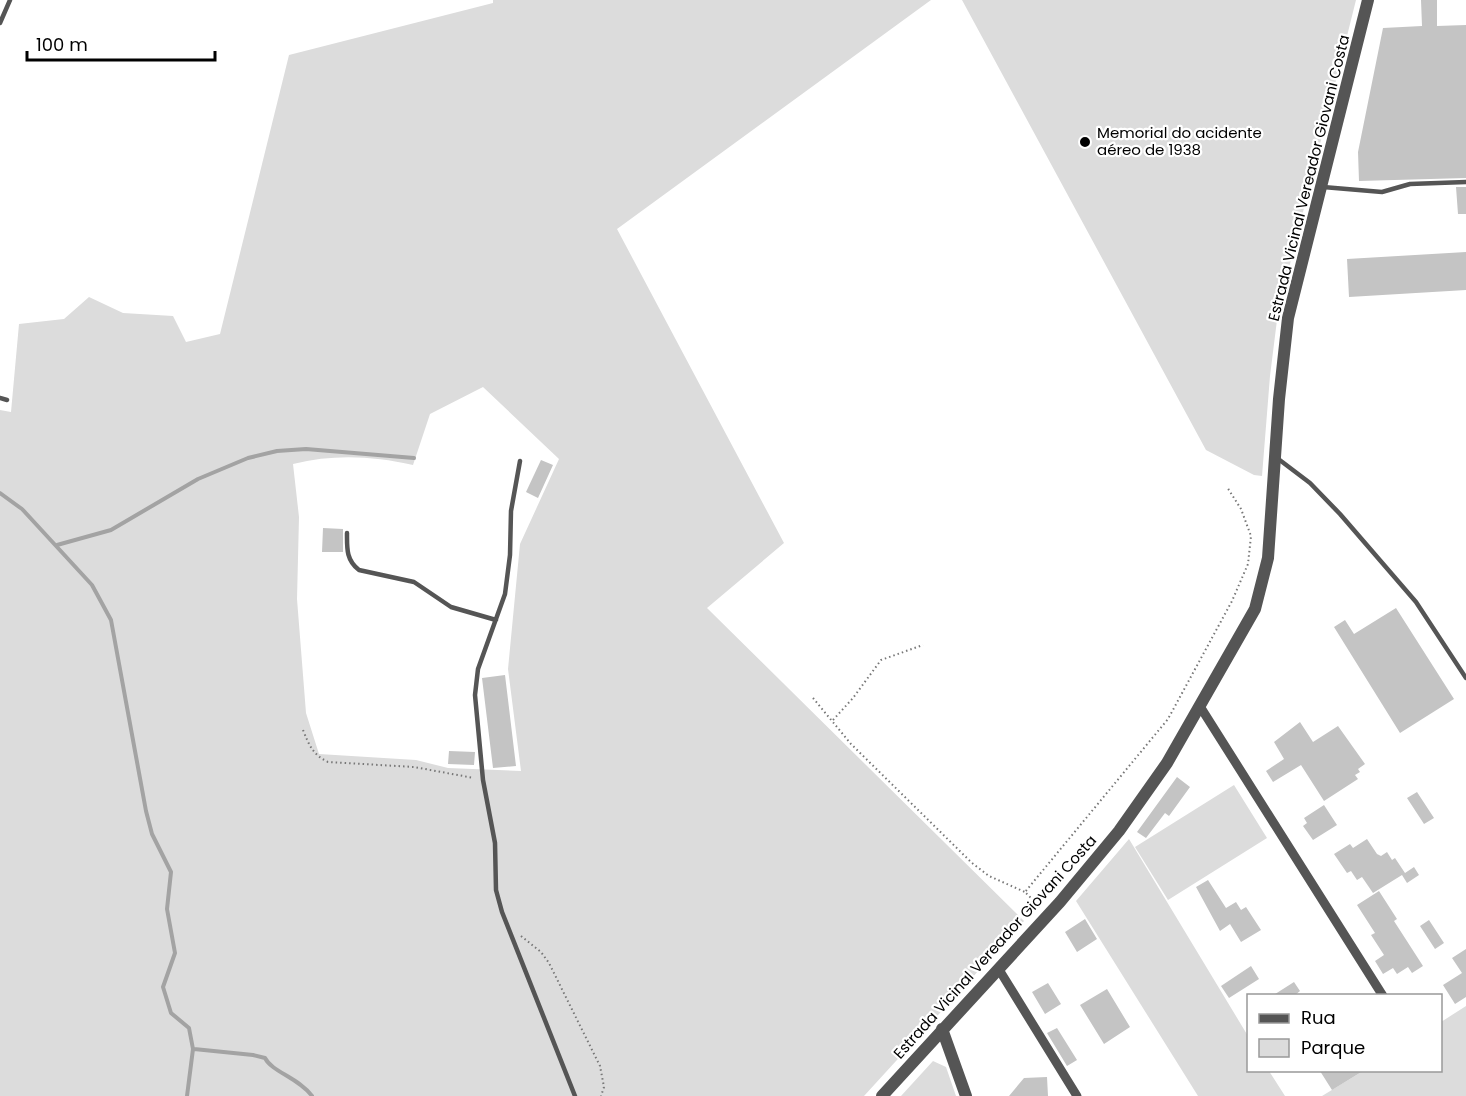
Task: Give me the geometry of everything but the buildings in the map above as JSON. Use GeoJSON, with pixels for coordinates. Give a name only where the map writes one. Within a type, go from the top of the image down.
{"type":"FeatureCollection","features":[{"type":"Feature","properties":{"kind":"street","name":"Estrada Vicinal Vereador Giovani Costa"},"geometry":{"type":"LineString","coordinates":[[882,1096],[1045,918],[1134,812],[1201,708],[1247,627],[1262,587],[1268,558],[1288,318],[1368,0]]}},
{"type":"Feature","properties":{"kind":"street"},"geometry":{"type":"LineString","coordinates":[[1201,708],[1382,994]]}},
{"type":"Feature","properties":{"kind":"street"},"geometry":{"type":"LineString","coordinates":[[998,968],[1077,1096]]}},
{"type":"Feature","properties":{"kind":"street"},"geometry":{"type":"LineString","coordinates":[[942,1029],[966,1096]]}},
{"type":"Feature","properties":{"kind":"lane"},"geometry":{"type":"LineString","coordinates":[[0,22],[10,0]]}},
{"type":"Feature","properties":{"kind":"lane"},"geometry":{"type":"LineString","coordinates":[[1321,187],[1382,192],[1410,184],[1466,182]]}},
{"type":"Feature","properties":{"kind":"lane"},"geometry":{"type":"LineString","coordinates":[[0,398],[7,400]]}},
{"type":"Feature","properties":{"kind":"lane"},"geometry":{"type":"LineString","coordinates":[[1275,456],[1310,483],[1333,506],[1416,602],[1466,678]]}},
{"type":"Feature","properties":{"kind":"lane"},"geometry":{"type":"LineString","coordinates":[[520,461],[511,510],[510,555],[505,594],[478,669],[475,695],[483,780],[495,843],[496,890],[507,927],[575,1096]]}},
{"type":"Feature","properties":{"kind":"lane"},"geometry":{"type":"LineString","coordinates":[[347,533],[347,555],[351,564],[358,570],[414,582],[451,606],[496,620]]}},
{"type":"Feature","properties":{"kind":"path"},"geometry":{"type":"LineString","coordinates":[[1025,892],[1168,720],[1233,601],[1248,564],[1251,536],[1241,508],[1227,486]]}},
{"type":"Feature","properties":{"kind":"path"},"geometry":{"type":"LineString","coordinates":[[833,720],[854,698],[881,660],[923,645]]}},
{"type":"Feature","properties":{"kind":"path"},"geometry":{"type":"LineString","coordinates":[[813,698],[851,744],[982,872],[1025,892],[1039,904],[1045,918]]}},
{"type":"Feature","properties":{"kind":"path"},"geometry":{"type":"LineString","coordinates":[[303,730],[314,752],[328,762],[414,767],[483,780]]}},
{"type":"Feature","properties":{"kind":"path"},"geometry":{"type":"LineString","coordinates":[[507,927],[533,945],[549,963],[600,1066],[604,1087],[601,1096]]}},
{"type":"Feature","properties":{"kind":"green space"},"geometry":{"type":"Polygon","coordinates":[[[493,0],[931,0],[617,229],[784,543],[707,608],[1024,921],[864,1096],[0,1096],[0,410],[11,412],[19,324],[64,319],[89,297],[123,313],[173,316],[186,342],[220,334],[289,55],[493,3],[493,0]],[[483,387],[430,414],[413,465],[353,457],[293,464],[299,517],[297,599],[306,713],[319,754],[416,760],[448,768],[521,771],[508,669],[520,544],[559,459],[483,387]]]}},
{"type":"Feature","properties":{"kind":"green space"},"geometry":{"type":"Polygon","coordinates":[[[962,0],[1356,0],[1278,312],[1262,476],[1254,475],[1206,450],[962,0]]]}},
{"type":"Feature","properties":{"kind":"green space"},"geometry":{"type":"Polygon","coordinates":[[[1234,785],[1267,838],[1168,900],[1135,847],[1234,785]]]}},
{"type":"Feature","properties":{"kind":"green space"},"geometry":{"type":"Polygon","coordinates":[[[1129,839],[1247,1034],[1247,1072],[1270,1072],[1285,1096],[1198,1096],[1076,901],[1129,839]]]}},
{"type":"Feature","properties":{"kind":"green space"},"geometry":{"type":"Polygon","coordinates":[[[1466,1006],[1466,1096],[1322,1096],[1361,1072],[1442,1072],[1442,1021],[1466,1006]]]}},
{"type":"Feature","properties":{"kind":"green space"},"geometry":{"type":"Polygon","coordinates":[[[933,1061],[946,1067],[956,1096],[901,1096],[933,1061]]]}},
{"type":"Feature","properties":{"kind":"waterway"},"geometry":{"type":"LineString","coordinates":[[57,545],[111,530],[198,479],[248,458],[277,451],[306,449],[414,458]]}},
{"type":"Feature","properties":{"kind":"waterway"},"geometry":{"type":"LineString","coordinates":[[0,493],[22,509],[92,585],[111,620],[146,811],[152,834],[171,872],[167,909],[175,953],[163,987],[171,1013],[189,1028],[193,1049],[187,1096]]}},
{"type":"Feature","properties":{"kind":"waterway"},"geometry":{"type":"LineString","coordinates":[[194,1049],[265,1058],[268,1063],[300,1084],[312,1096]]}},
{"type":"Feature","properties":{"kind":"place","name":"Memorial do acidente aéreo de 1938"},"geometry":{"type":"Point","coordinates":[1085,142]}}]}
